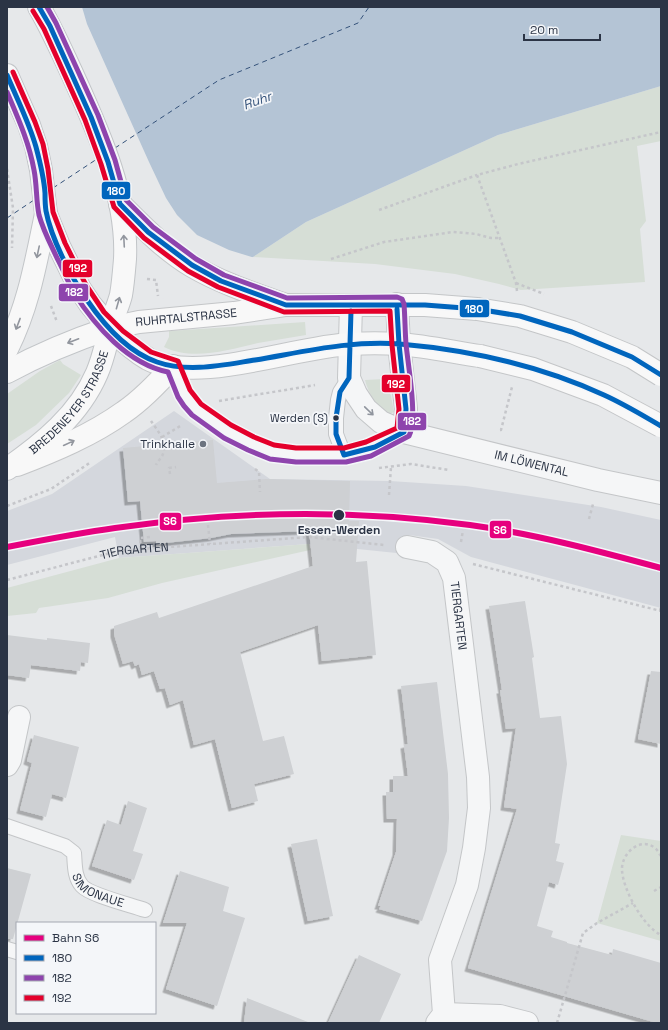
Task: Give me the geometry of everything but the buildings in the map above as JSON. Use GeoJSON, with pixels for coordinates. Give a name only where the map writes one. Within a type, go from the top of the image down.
{"type":"FeatureCollection","features":[{"type":"Feature","properties":{"kind":"main road","name":"BREDENEYER STRASSE"},"geometry":{"type":"LineString","coordinates":[[7,469],[30,453],[71,415],[90,386],[97,373],[112,334],[120,296],[125,258],[120,204],[108,162],[92,117],[50,16],[39,7]]}},
{"type":"Feature","properties":{"kind":"main road"},"geometry":{"type":"LineString","coordinates":[[7,76],[36,146],[41,170],[46,214],[59,246],[80,290],[112,334],[59,347],[7,372]]}},
{"type":"Feature","properties":{"kind":"main road"},"geometry":{"type":"LineString","coordinates":[[120,204],[148,232],[192,266],[234,286],[286,305]]}},
{"type":"Feature","properties":{"kind":"main road"},"geometry":{"type":"LineString","coordinates":[[7,349],[18,327],[27,298],[46,214]]}},
{"type":"Feature","properties":{"kind":"main road","name":"RUHRTALSTRASSE"},"geometry":{"type":"LineString","coordinates":[[112,334],[139,322],[234,313],[286,305],[425,305],[477,309],[520,316],[572,332],[632,357],[661,375]]}},
{"type":"Feature","properties":{"kind":"main road","name":"RUHRTALSTRASSE"},"geometry":{"type":"LineString","coordinates":[[112,334],[148,358],[173,366],[218,366],[349,344],[399,344],[480,356],[533,369],[603,395],[661,426]]}},
{"type":"Feature","properties":{"kind":"main road"},"geometry":{"type":"LineString","coordinates":[[7,469],[40,457],[74,441],[124,413],[139,401],[173,366]]}},
{"type":"Feature","properties":{"kind":"street"},"geometry":{"type":"LineString","coordinates":[[397,304],[399,344],[406,409],[404,432]]}},
{"type":"Feature","properties":{"kind":"street","name":"IM LÖWENTAL"},"geometry":{"type":"LineString","coordinates":[[351,305],[349,378],[356,394],[366,409],[381,422],[404,432],[598,480],[661,493]]}},
{"type":"Feature","properties":{"kind":"street","name":"TIERGARTEN"},"geometry":{"type":"LineString","coordinates":[[407,547],[432,552],[447,562],[454,578],[478,777],[479,808],[474,848],[467,885],[440,960],[440,1018]]}},
{"type":"Feature","properties":{"kind":"street"},"geometry":{"type":"LineString","coordinates":[[7,765],[10,760],[19,717]]}},
{"type":"Feature","properties":{"kind":"street"},"geometry":{"type":"LineString","coordinates":[[440,1018],[500,1016],[527,1023]]}},
{"type":"Feature","properties":{"kind":"lane"},"geometry":{"type":"LineString","coordinates":[[173,366],[179,385],[189,402],[200,413],[219,426],[246,441],[273,452],[290,454],[344,455],[375,448],[404,432]]}},
{"type":"Feature","properties":{"kind":"lane"},"geometry":{"type":"LineString","coordinates":[[344,455],[336,434],[336,418],[340,392],[349,378]]}},
{"type":"Feature","properties":{"kind":"lane","name":"SIMONAUE"},"geometry":{"type":"LineString","coordinates":[[7,826],[66,846],[74,853],[76,874],[82,886],[93,893],[145,910]]}},
{"type":"Feature","properties":{"kind":"path"},"geometry":{"type":"LineString","coordinates":[[379,210],[477,175],[526,162],[661,132]]}},
{"type":"Feature","properties":{"kind":"path"},"geometry":{"type":"LineString","coordinates":[[7,169],[13,208],[11,255]]}},
{"type":"Feature","properties":{"kind":"path"},"geometry":{"type":"LineString","coordinates":[[477,175],[516,283],[544,294]]}},
{"type":"Feature","properties":{"kind":"path"},"geometry":{"type":"LineString","coordinates":[[331,259],[384,242],[453,232],[499,238]]}},
{"type":"Feature","properties":{"kind":"path"},"geometry":{"type":"LineString","coordinates":[[200,413],[219,401],[315,385]]}},
{"type":"Feature","properties":{"kind":"path"},"geometry":{"type":"LineString","coordinates":[[156,465],[164,453],[162,437]]}},
{"type":"Feature","properties":{"kind":"path"},"geometry":{"type":"LineString","coordinates":[[170,474],[169,468],[176,467]]}},
{"type":"Feature","properties":{"kind":"path"},"geometry":{"type":"LineString","coordinates":[[389,495],[391,467]]}},
{"type":"Feature","properties":{"kind":"path"},"geometry":{"type":"LineString","coordinates":[[259,472],[260,492]]}},
{"type":"Feature","properties":{"kind":"path"},"geometry":{"type":"LineString","coordinates":[[208,525],[207,531],[210,544]]}},
{"type":"Feature","properties":{"kind":"path"},"geometry":{"type":"LineString","coordinates":[[460,548],[463,530]]}},
{"type":"Feature","properties":{"kind":"path"},"geometry":{"type":"LineString","coordinates":[[141,549],[140,538],[150,537]]}},
{"type":"Feature","properties":{"kind":"path","name":"TIERGARTEN"},"geometry":{"type":"LineString","coordinates":[[7,580],[118,551],[141,549],[309,538],[407,547]]}},
{"type":"Feature","properties":{"kind":"path"},"geometry":{"type":"LineString","coordinates":[[472,564],[660,611],[661,606]]}},
{"type":"Feature","properties":{"kind":"path"},"geometry":{"type":"LineString","coordinates":[[661,856],[656,848],[641,844],[630,850],[623,858],[622,870],[627,889],[633,903],[645,921],[661,935]]}},
{"type":"Feature","properties":{"kind":"path"},"geometry":{"type":"LineString","coordinates":[[654,891],[661,887]]}},
{"type":"Feature","properties":{"kind":"path"},"geometry":{"type":"LineString","coordinates":[[557,1023],[583,933],[597,923],[633,903]]}},
{"type":"Feature","properties":{"kind":"shaded area"},"geometry":{"type":"Polygon","coordinates":[[[661,86],[661,141],[637,146],[646,221],[640,229],[645,282],[521,290],[455,274],[375,264],[253,257],[306,222],[498,135],[661,86]]]}},
{"type":"Feature","properties":{"kind":"shaded area"},"geometry":{"type":"Polygon","coordinates":[[[305,322],[306,335],[258,343],[223,351],[199,354],[175,351],[164,347],[169,337],[169,331],[305,322]]]}},
{"type":"Feature","properties":{"kind":"shaded area"},"geometry":{"type":"Polygon","coordinates":[[[60,360],[63,364],[81,375],[69,393],[36,425],[7,444],[7,394],[40,371],[60,360]]]}},
{"type":"Feature","properties":{"kind":"shaded area"},"geometry":{"type":"Polygon","coordinates":[[[384,379],[391,396],[394,412],[387,415],[373,399],[365,380],[384,379]]]}},
{"type":"Feature","properties":{"kind":"shaded area"},"geometry":{"type":"Polygon","coordinates":[[[174,411],[270,479],[390,481],[466,486],[601,507],[661,520],[661,608],[471,557],[438,539],[409,535],[406,554],[309,544],[119,558],[115,537],[7,565],[7,511],[52,494],[174,411]]]}},
{"type":"Feature","properties":{"kind":"shaded area"},"geometry":{"type":"Polygon","coordinates":[[[309,544],[310,550],[162,583],[108,598],[39,608],[36,613],[7,616],[7,588],[119,558],[309,544]]]}},
{"type":"Feature","properties":{"kind":"shaded area"},"geometry":{"type":"Polygon","coordinates":[[[621,835],[661,841],[661,941],[597,923],[621,835]]]}},
{"type":"Feature","properties":{"kind":"water","name":"Ruhr"},"geometry":{"type":"Polygon","coordinates":[[[80,7],[661,7],[661,86],[498,135],[306,222],[253,257],[7,366],[7,40],[80,7]]]}},
{"type":"Feature","properties":{"kind":"pier"},"geometry":{"type":"Polygon","coordinates":[[[74,7],[82,7],[87,24],[149,162],[166,198],[177,215],[197,235],[229,250],[255,258],[7,368],[7,37],[74,7]]]}},
{"type":"Feature","properties":{"kind":"ferry route"},"geometry":{"type":"LineString","coordinates":[[115,148],[219,80],[358,23],[369,7]]}},
{"type":"Feature","properties":{"kind":"ferry route"},"geometry":{"type":"LineString","coordinates":[[53,188],[97,159]]}},
{"type":"Feature","properties":{"kind":"ferry route"},"geometry":{"type":"LineString","coordinates":[[7,218],[34,200]]}},
{"type":"Feature","properties":{"kind":"rail line","name":"S6"},"geometry":{"type":"LineString","coordinates":[[7,547],[88,532],[159,522],[248,515],[337,514],[382,516],[470,525],[518,533],[614,555],[661,568]]}},
{"type":"Feature","properties":{"kind":"transit line","name":"180"},"geometry":{"type":"LineString","coordinates":[[39,7],[50,26],[91,117],[108,162],[120,204],[148,232],[192,265],[221,281],[286,305],[425,305],[477,309],[520,316],[572,332],[632,357],[661,375]]}},
{"type":"Feature","properties":{"kind":"transit line","name":"182"},"geometry":{"type":"LineString","coordinates":[[7,92],[23,130],[32,160],[39,215],[45,232],[74,293],[82,306],[114,342],[139,361],[153,368],[168,372],[178,397],[192,415],[224,438],[248,450],[270,459],[296,462],[346,462],[371,456],[409,436],[412,428],[413,405],[406,344],[404,304],[402,299],[397,297],[287,298],[224,275],[196,259],[153,227],[126,200],[115,160],[98,115],[56,23],[47,7]]}},
{"type":"Feature","properties":{"kind":"transit line","name":"192"},"geometry":{"type":"LineString","coordinates":[[13,72],[43,144],[48,169],[53,212],[65,243],[86,285],[104,312],[123,331],[151,352],[178,361],[190,390],[201,404],[231,425],[254,437],[274,445],[296,448],[344,448],[366,442],[397,428],[399,409],[390,311],[284,312],[218,287],[188,271],[144,238],[114,207],[101,164],[85,120],[44,29],[33,11]]}},
{"type":"Feature","properties":{"kind":"transit line","name":"180"},"geometry":{"type":"LineString","coordinates":[[7,75],[36,147],[43,176],[46,209],[49,222],[62,257],[81,291],[101,319],[118,337],[136,352],[157,362],[193,368],[231,364],[345,345],[382,343],[452,350],[530,368],[580,385],[611,398],[661,426]]}},
{"type":"Feature","properties":{"kind":"transit line","name":"180"},"geometry":{"type":"LineString","coordinates":[[351,311],[349,378],[340,392],[336,418],[336,434],[344,455],[375,447],[404,432],[406,409],[397,309]]}},
{"type":"Feature","properties":{"kind":"place","name":"Werden (S)"},"geometry":{"type":"Point","coordinates":[336,418]}},
{"type":"Feature","properties":{"kind":"place","name":"Trinkhalle"},"geometry":{"type":"Point","coordinates":[203,444]}},
{"type":"Feature","properties":{"kind":"place","name":"Essen-Werden"},"geometry":{"type":"Point","coordinates":[339,515]}}]}
